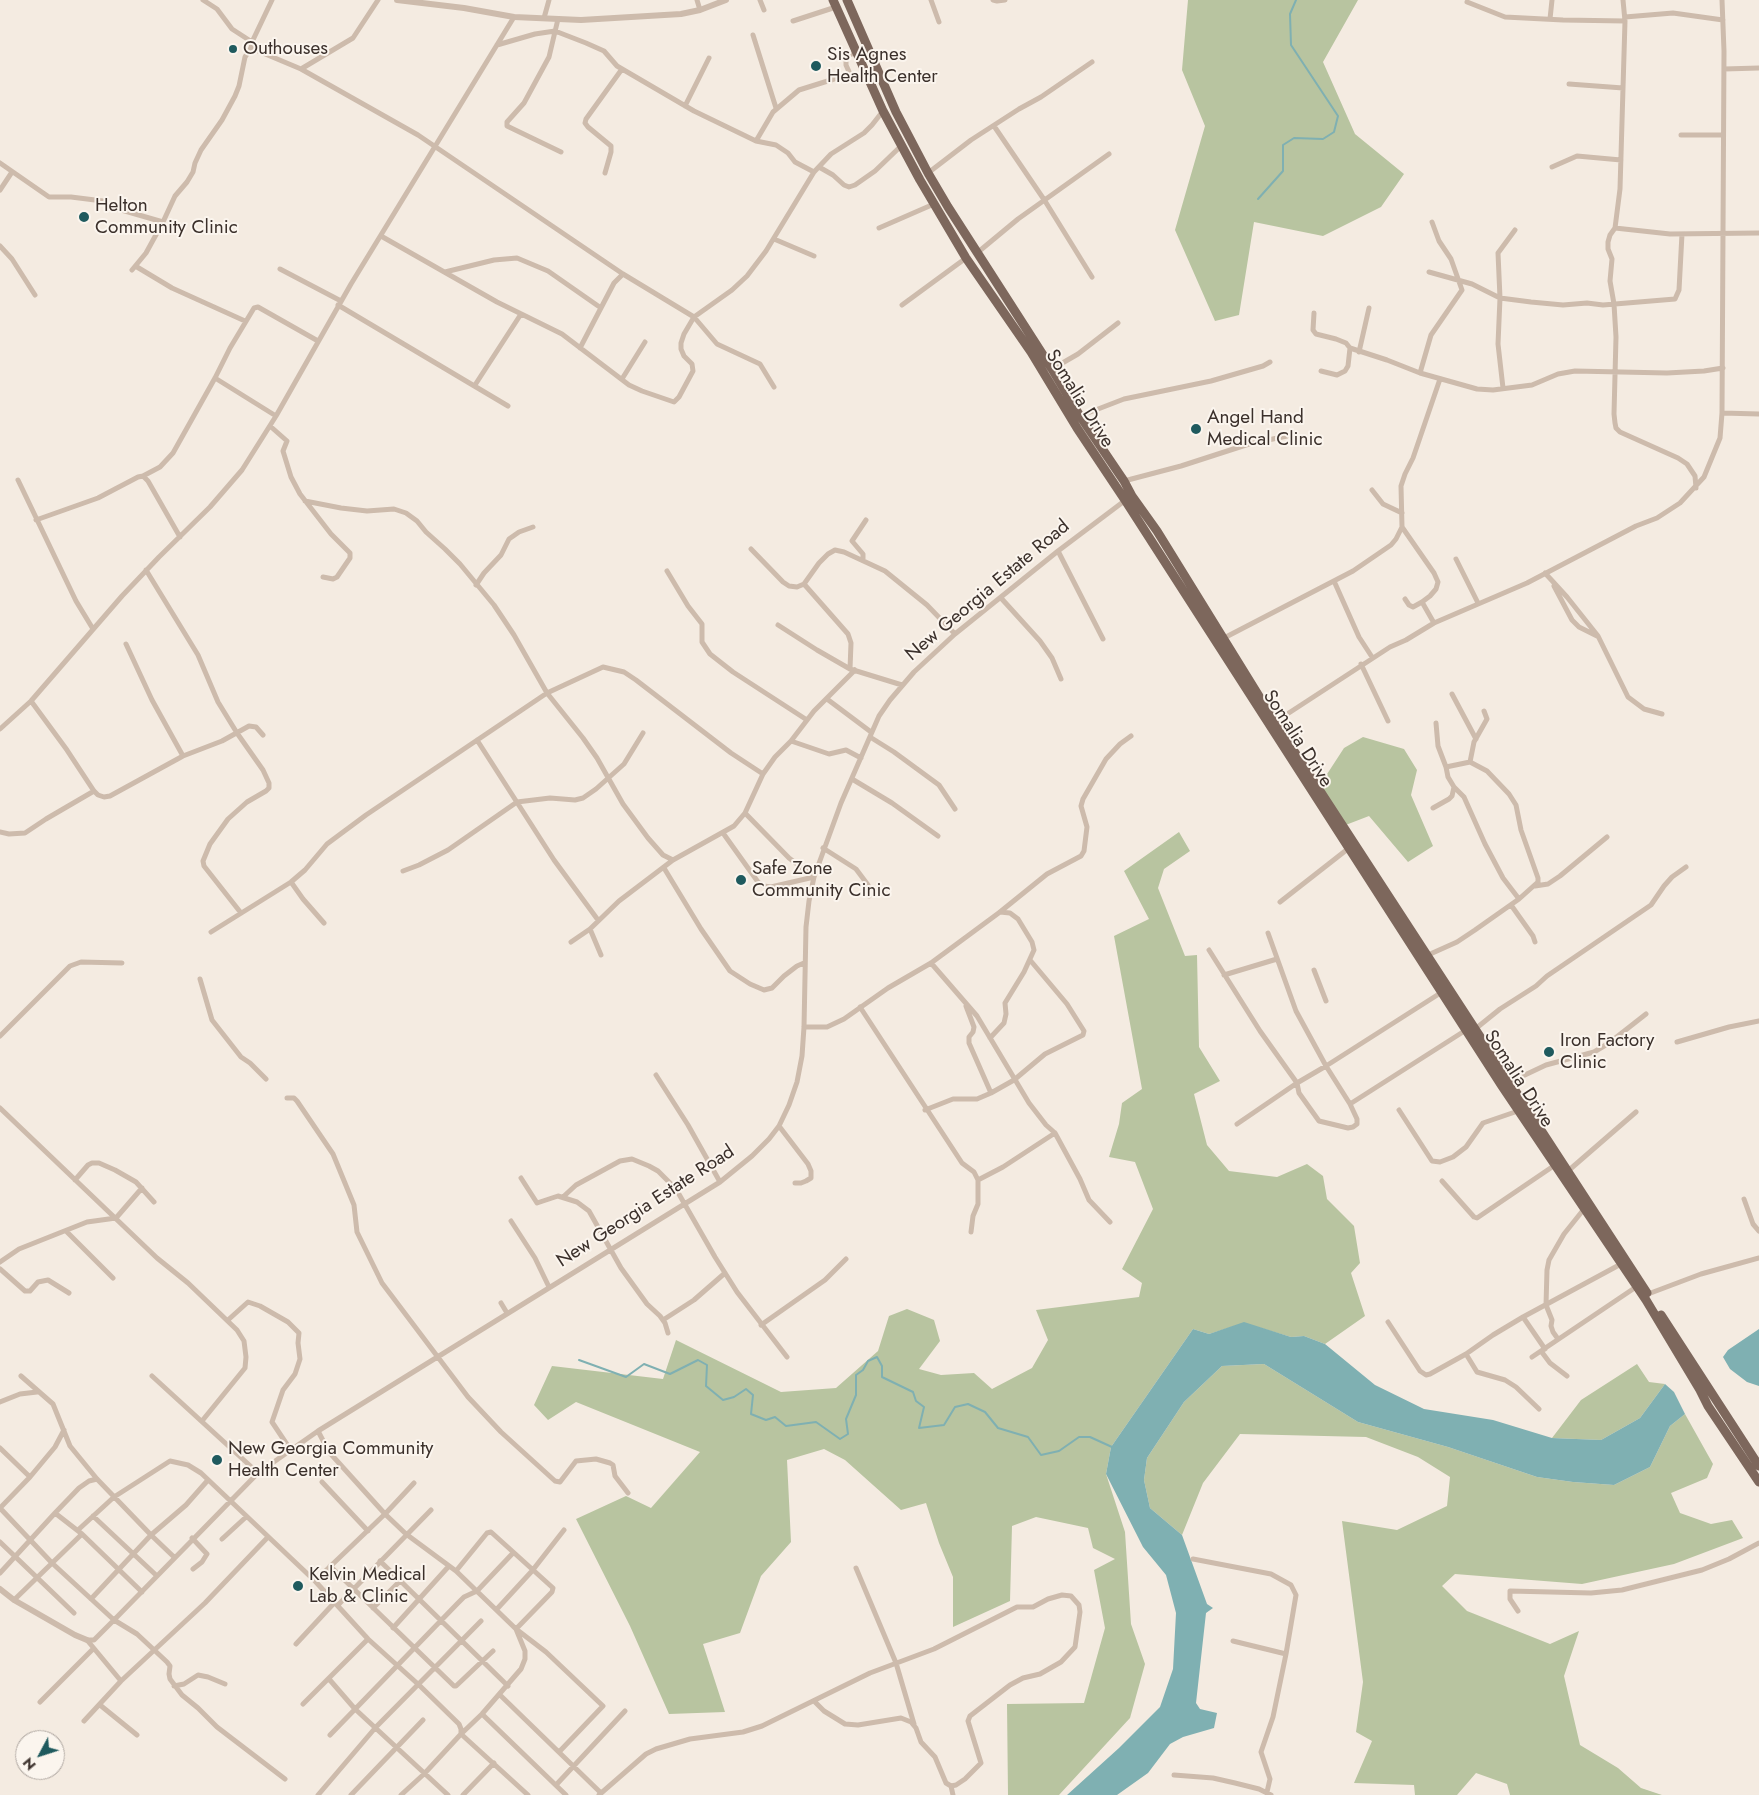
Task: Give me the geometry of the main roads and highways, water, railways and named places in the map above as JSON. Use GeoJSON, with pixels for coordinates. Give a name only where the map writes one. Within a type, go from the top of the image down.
{"type":"FeatureCollection","features":[{"type":"Feature","properties":{"kind":"main road","name":"Somalia Drive"},"geometry":{"type":"LineString","coordinates":[[847,0],[896,112],[928,173],[977,253],[1080,416],[1124,481],[1128,498],[1157,531],[1275,722],[1428,955],[1470,1031],[1518,1111],[1646,1300],[1708,1406],[1759,1482]]}},
{"type":"Feature","properties":{"kind":"main road","name":"Somalia Drive"},"geometry":{"type":"LineString","coordinates":[[834,4],[901,146],[966,258],[1031,352],[1076,428],[1128,498],[1348,848],[1442,992],[1510,1082],[1759,1466]]}},
{"type":"Feature","properties":{"kind":"water"},"geometry":{"type":"Polygon","coordinates":[[[1244,1322],[1291,1337],[1304,1336],[1325,1344],[1375,1385],[1424,1409],[1493,1420],[1552,1438],[1601,1440],[1640,1418],[1665,1384],[1674,1392],[1685,1414],[1670,1426],[1650,1467],[1614,1485],[1573,1482],[1537,1477],[1448,1447],[1358,1422],[1264,1364],[1222,1366],[1184,1402],[1147,1458],[1144,1480],[1150,1508],[1182,1535],[1207,1604],[1213,1608],[1206,1613],[1196,1703],[1200,1709],[1217,1713],[1214,1728],[1183,1737],[1170,1744],[1148,1773],[1117,1795],[1067,1795],[1119,1748],[1160,1707],[1173,1669],[1176,1613],[1166,1575],[1143,1547],[1106,1474],[1111,1447],[1193,1329],[1209,1334],[1244,1322]]]}},
{"type":"Feature","properties":{"kind":"water"},"geometry":{"type":"Polygon","coordinates":[[[1759,1329],[1759,1386],[1747,1382],[1730,1369],[1723,1357],[1728,1350],[1759,1329]]]}},
{"type":"Feature","properties":{"kind":"waterway"},"geometry":{"type":"LineString","coordinates":[[1258,199],[1283,171],[1283,145],[1294,138],[1323,139],[1334,132],[1338,116],[1291,45],[1290,14],[1296,0]]}},
{"type":"Feature","properties":{"kind":"waterway"},"geometry":{"type":"LineString","coordinates":[[579,1360],[626,1377],[644,1364],[670,1374],[698,1360],[707,1365],[706,1386],[723,1400],[734,1397],[746,1389],[753,1395],[751,1414],[766,1420],[775,1417],[786,1426],[816,1422],[840,1439],[848,1434],[846,1419],[856,1395],[856,1375],[863,1370],[868,1361],[877,1357],[882,1366],[882,1377],[913,1392],[916,1401],[924,1407],[919,1428],[944,1425],[955,1407],[968,1404],[985,1412],[998,1428],[1028,1437],[1041,1455],[1059,1451],[1079,1437],[1090,1437],[1112,1447]]}},
{"type":"Feature","properties":{"kind":"place","name":"Outhouses"},"geometry":{"type":"Point","coordinates":[233,49]}},
{"type":"Feature","properties":{"kind":"place","name":"Sis Agnes Health Center"},"geometry":{"type":"Point","coordinates":[816,66]}},
{"type":"Feature","properties":{"kind":"place","name":"Helton Community Clinic"},"geometry":{"type":"Point","coordinates":[84,217]}},
{"type":"Feature","properties":{"kind":"place","name":"Angel Hand Medical Clinic"},"geometry":{"type":"Point","coordinates":[1196,429]}},
{"type":"Feature","properties":{"kind":"place","name":"Safe Zone Community Cinic"},"geometry":{"type":"Point","coordinates":[741,880]}},
{"type":"Feature","properties":{"kind":"place","name":"Iron Factory Clinic"},"geometry":{"type":"Point","coordinates":[1549,1052]}},
{"type":"Feature","properties":{"kind":"place","name":"New Georgia Community Health Center"},"geometry":{"type":"Point","coordinates":[217,1460]}},
{"type":"Feature","properties":{"kind":"place","name":"Kelvin Medical Lab & Clinic"},"geometry":{"type":"Point","coordinates":[298,1586]}}]}
